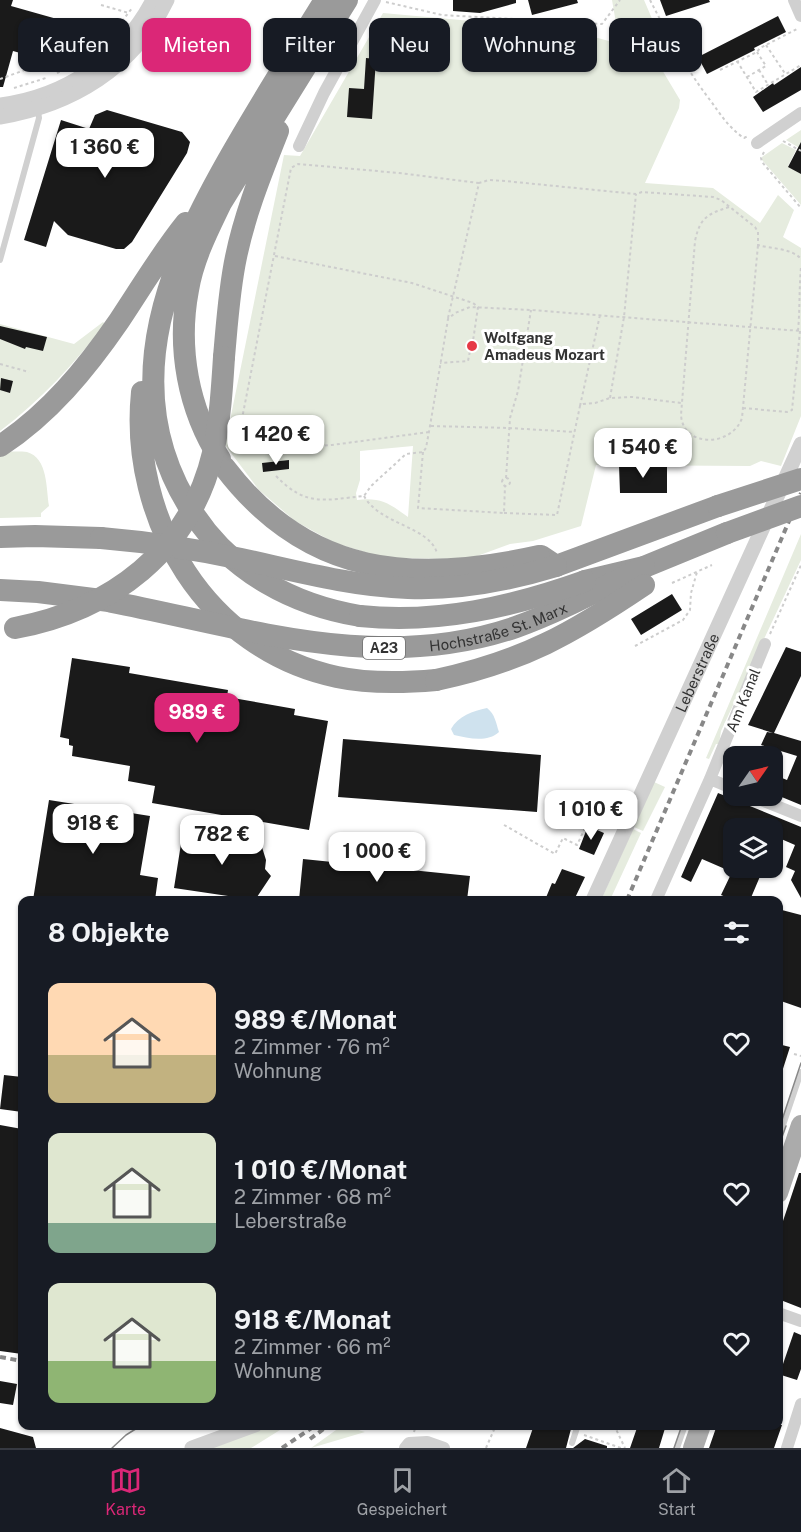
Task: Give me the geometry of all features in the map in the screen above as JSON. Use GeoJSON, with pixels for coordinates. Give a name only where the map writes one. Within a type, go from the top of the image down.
{"type":"FeatureCollection","features":[{"type":"Feature","properties":{"kind":"highway"},"geometry":{"type":"LineString","coordinates":[[325,0],[207,196],[180,257],[159,322],[156,339],[154,400],[158,430],[176,484],[215,542],[233,559],[273,587],[311,605],[360,616],[399,619],[429,618],[476,612],[644,567]]}},
{"type":"Feature","properties":{"kind":"highway"},"geometry":{"type":"LineString","coordinates":[[347,0],[221,203],[208,230],[188,288],[184,318],[184,349],[195,407],[205,432],[225,468],[240,487],[284,528],[307,542],[358,562],[410,570],[485,566],[539,555],[556,566]]}},
{"type":"Feature","properties":{"kind":"highway"},"geometry":{"type":"LineString","coordinates":[[0,630],[42,623],[84,608],[109,594],[132,579],[154,559],[174,535],[191,508],[212,454],[218,424],[235,258],[249,208],[294,87]]}},
{"type":"Feature","properties":{"kind":"highway"},"geometry":{"type":"LineString","coordinates":[[0,446],[29,425],[69,387],[115,327],[166,247],[207,196]]}},
{"type":"Feature","properties":{"kind":"highway"},"geometry":{"type":"LineString","coordinates":[[156,339],[144,374],[142,448],[145,472],[163,534],[196,589],[226,621],[247,638],[278,656],[312,671],[337,678],[384,683],[436,680],[504,662],[552,642],[600,615],[644,585],[695,545]]}},
{"type":"Feature","properties":{"kind":"highway"},"geometry":{"type":"LineString","coordinates":[[0,537],[67,536],[167,545],[337,580],[408,588],[480,584],[524,576],[556,566],[718,506],[801,480]]}},
{"type":"Feature","properties":{"kind":"highway","name":"Hochstraße St. Marx"},"geometry":{"type":"LineString","coordinates":[[0,590],[68,595],[112,602],[308,642],[360,648],[411,647],[458,641],[514,627],[570,604],[644,567],[695,545],[801,506]]}},
{"type":"Feature","properties":{"kind":"main road"},"geometry":{"type":"LineString","coordinates":[[785,1149],[801,1125]]}},
{"type":"Feature","properties":{"kind":"main road"},"geometry":{"type":"LineString","coordinates":[[693,1448],[699,1430]]}},
{"type":"Feature","properties":{"kind":"street"},"geometry":{"type":"LineString","coordinates":[[0,105],[38,103],[79,79],[108,58],[131,34],[153,0]]}},
{"type":"Feature","properties":{"kind":"street"},"geometry":{"type":"LineString","coordinates":[[0,117],[85,89],[125,58],[162,11],[166,0]]}},
{"type":"Feature","properties":{"kind":"street"},"geometry":{"type":"LineString","coordinates":[[299,146],[324,93],[375,0]]}},
{"type":"Feature","properties":{"kind":"street"},"geometry":{"type":"LineString","coordinates":[[794,0],[801,16]]}},
{"type":"Feature","properties":{"kind":"street"},"geometry":{"type":"LineString","coordinates":[[757,143],[801,113]]}},
{"type":"Feature","properties":{"kind":"street","name":"Leberstraße"},"geometry":{"type":"LineString","coordinates":[[595,896],[801,444]]}},
{"type":"Feature","properties":{"kind":"street","name":"Am Kanal"},"geometry":{"type":"LineString","coordinates":[[658,896],[710,779],[765,644]]}},
{"type":"Feature","properties":{"kind":"street"},"geometry":{"type":"LineString","coordinates":[[710,779],[723,784]]}},
{"type":"Feature","properties":{"kind":"street"},"geometry":{"type":"LineString","coordinates":[[776,806],[801,816]]}},
{"type":"Feature","properties":{"kind":"street"},"geometry":{"type":"LineString","coordinates":[[783,1315],[801,1321]]}},
{"type":"Feature","properties":{"kind":"street"},"geometry":{"type":"LineString","coordinates":[[787,1448],[801,1404]]}},
{"type":"Feature","properties":{"kind":"street"},"geometry":{"type":"LineString","coordinates":[[192,1448],[241,1430]]}},
{"type":"Feature","properties":{"kind":"street"},"geometry":{"type":"LineString","coordinates":[[407,1445],[427,1442],[444,1448]]}},
{"type":"Feature","properties":{"kind":"lane"},"geometry":{"type":"LineString","coordinates":[[0,260],[39,118],[38,103]]}},
{"type":"Feature","properties":{"kind":"lane"},"geometry":{"type":"LineString","coordinates":[[785,1149],[801,1072]]}},
{"type":"Feature","properties":{"kind":"lane"},"geometry":{"type":"LineString","coordinates":[[572,1443],[576,1430]]}},
{"type":"Feature","properties":{"kind":"lane"},"geometry":{"type":"LineString","coordinates":[[677,1448],[682,1430]]}},
{"type":"Feature","properties":{"kind":"path"},"geometry":{"type":"LineString","coordinates":[[124,18],[137,0]]}},
{"type":"Feature","properties":{"kind":"path"},"geometry":{"type":"LineString","coordinates":[[381,0],[442,15],[602,24],[620,0]]}},
{"type":"Feature","properties":{"kind":"path"},"geometry":{"type":"LineString","coordinates":[[650,0],[674,47],[725,121],[732,130],[744,138],[750,135],[757,143],[764,153],[761,158],[762,162],[801,208]]}},
{"type":"Feature","properties":{"kind":"path"},"geometry":{"type":"LineString","coordinates":[[101,5],[129,13]]}},
{"type":"Feature","properties":{"kind":"path"},"geometry":{"type":"LineString","coordinates":[[720,70],[801,27]]}},
{"type":"Feature","properties":{"kind":"path"},"geometry":{"type":"LineString","coordinates":[[766,45],[786,75]]}},
{"type":"Feature","properties":{"kind":"path"},"geometry":{"type":"LineString","coordinates":[[746,78],[766,66],[757,52]]}},
{"type":"Feature","properties":{"kind":"path"},"geometry":{"type":"LineString","coordinates":[[737,61],[756,92],[801,65]]}},
{"type":"Feature","properties":{"kind":"path"},"geometry":{"type":"LineString","coordinates":[[759,70],[768,84]]}},
{"type":"Feature","properties":{"kind":"path"},"geometry":{"type":"LineString","coordinates":[[0,79],[19,72]]}},
{"type":"Feature","properties":{"kind":"path"},"geometry":{"type":"LineString","coordinates":[[9,89],[48,78],[59,72]]}},
{"type":"Feature","properties":{"kind":"path"},"geometry":{"type":"LineString","coordinates":[[773,132],[801,151]]}},
{"type":"Feature","properties":{"kind":"path"},"geometry":{"type":"LineString","coordinates":[[429,432],[333,445],[249,452],[239,434],[291,168],[294,165],[399,173],[478,183],[489,180],[505,181],[636,194],[642,192],[713,197],[721,200],[755,227],[758,232],[758,246],[740,424],[725,438],[708,440],[699,438],[687,430],[681,419],[695,240],[699,225],[709,215],[729,207]]}},
{"type":"Feature","properties":{"kind":"path"},"geometry":{"type":"LineString","coordinates":[[478,183],[448,319],[426,448],[423,452],[418,508],[557,515],[600,315]]}},
{"type":"Feature","properties":{"kind":"path"},"geometry":{"type":"LineString","coordinates":[[610,398],[624,317],[636,194]]}},
{"type":"Feature","properties":{"kind":"path"},"geometry":{"type":"LineString","coordinates":[[758,246],[791,252],[797,254],[801,259]]}},
{"type":"Feature","properties":{"kind":"path"},"geometry":{"type":"LineString","coordinates":[[274,256],[412,283],[453,295],[478,307]]}},
{"type":"Feature","properties":{"kind":"path"},"geometry":{"type":"LineString","coordinates":[[743,408],[787,412],[792,410],[800,350],[801,299],[798,290],[801,267]]}},
{"type":"Feature","properties":{"kind":"path"},"geometry":{"type":"LineString","coordinates":[[440,363],[468,361],[470,351],[468,346],[473,341],[478,307]]}},
{"type":"Feature","properties":{"kind":"path"},"geometry":{"type":"LineString","coordinates":[[448,319],[462,309],[478,307],[800,331]]}},
{"type":"Feature","properties":{"kind":"path"},"geometry":{"type":"LineString","coordinates":[[505,486],[510,482],[506,478],[510,428],[531,310]]}},
{"type":"Feature","properties":{"kind":"path"},"geometry":{"type":"LineString","coordinates":[[0,364],[29,372]]}},
{"type":"Feature","properties":{"kind":"path"},"geometry":{"type":"LineString","coordinates":[[580,406],[610,398],[632,397],[681,403]]}},
{"type":"Feature","properties":{"kind":"path"},"geometry":{"type":"LineString","coordinates":[[430,426],[575,432]]}},
{"type":"Feature","properties":{"kind":"path"},"geometry":{"type":"LineString","coordinates":[[276,476],[296,494],[310,500],[364,496],[371,486],[406,454],[423,452]]}},
{"type":"Feature","properties":{"kind":"path"},"geometry":{"type":"LineString","coordinates":[[504,513],[505,486],[501,482],[506,478]]}},
{"type":"Feature","properties":{"kind":"path"},"geometry":{"type":"LineString","coordinates":[[672,583],[712,565]]}},
{"type":"Feature","properties":{"kind":"path"},"geometry":{"type":"LineString","coordinates":[[765,644],[801,565]]}},
{"type":"Feature","properties":{"kind":"path"},"geometry":{"type":"LineString","coordinates":[[635,646],[683,620],[690,610],[691,593],[697,572]]}},
{"type":"Feature","properties":{"kind":"path"},"geometry":{"type":"LineString","coordinates":[[504,825],[555,854],[563,838],[577,845],[587,824],[600,830]]}},
{"type":"Feature","properties":{"kind":"path"},"geometry":{"type":"LineString","coordinates":[[794,1054],[801,1056]]}},
{"type":"Feature","properties":{"kind":"path"},"geometry":{"type":"LineString","coordinates":[[486,1448],[494,1430]]}},
{"type":"Feature","properties":{"kind":"path"},"geometry":{"type":"LineString","coordinates":[[616,1430],[623,1448]]}},
{"type":"Feature","properties":{"kind":"path"},"geometry":{"type":"LineString","coordinates":[[583,1434],[623,1448]]}},
{"type":"Feature","properties":{"kind":"shaded area"},"geometry":{"type":"Polygon","coordinates":[[[612,0],[644,0],[652,18],[615,18],[612,0]]]}},
{"type":"Feature","properties":{"kind":"shaded area"},"geometry":{"type":"Polygon","coordinates":[[[383,13],[438,18],[380,18],[383,13]]]}},
{"type":"Feature","properties":{"kind":"shaded area"},"geometry":{"type":"Polygon","coordinates":[[[450,19],[462,20],[462,72],[597,72],[597,38],[609,41],[609,72],[663,72],[680,100],[679,108],[645,183],[713,188],[760,223],[778,195],[794,210],[783,237],[801,248],[801,416],[781,466],[761,461],[750,466],[596,465],[581,526],[533,541],[510,544],[469,559],[384,558],[335,543],[295,521],[259,490],[225,445],[284,155],[300,156],[349,72],[357,72],[357,58],[369,37],[369,72],[450,72],[450,19]],[[413,446],[360,451],[357,500],[379,501],[396,508],[408,517],[413,446]]]}},
{"type":"Feature","properties":{"kind":"shaded area"},"geometry":{"type":"Polygon","coordinates":[[[801,130],[801,149],[786,140],[801,130]]]}},
{"type":"Feature","properties":{"kind":"shaded area"},"geometry":{"type":"Polygon","coordinates":[[[782,143],[796,150],[788,166],[801,174],[801,205],[762,160],[762,157],[782,143]]]}},
{"type":"Feature","properties":{"kind":"shaded area"},"geometry":{"type":"Polygon","coordinates":[[[103,322],[105,324],[56,381],[0,431],[0,324],[74,344],[103,322]]]}},
{"type":"Feature","properties":{"kind":"shaded area"},"geometry":{"type":"Polygon","coordinates":[[[7,451],[27,452],[39,460],[45,474],[49,506],[41,513],[41,517],[0,518],[0,456],[7,451]]]}},
{"type":"Feature","properties":{"kind":"shaded area"},"geometry":{"type":"Polygon","coordinates":[[[801,534],[801,560],[721,731],[719,744],[716,744],[709,759],[706,758],[801,534]]]}},
{"type":"Feature","properties":{"kind":"shaded area"},"geometry":{"type":"Polygon","coordinates":[[[654,782],[665,787],[643,831],[634,827],[654,782]]]}},
{"type":"Feature","properties":{"kind":"shaded area"},"geometry":{"type":"Polygon","coordinates":[[[633,829],[641,833],[612,896],[603,896],[633,829]]]}},
{"type":"Feature","properties":{"kind":"shaded area"},"geometry":{"type":"Polygon","coordinates":[[[256,1430],[280,1430],[251,1448],[209,1448],[256,1430]]]}},
{"type":"Feature","properties":{"kind":"shaded area"},"geometry":{"type":"Polygon","coordinates":[[[336,1430],[365,1432],[311,1448],[336,1430]]]}},
{"type":"Feature","properties":{"kind":"water"},"geometry":{"type":"Polygon","coordinates":[[[487,708],[494,716],[499,732],[483,739],[454,735],[451,729],[462,717],[487,708]]]}},
{"type":"Feature","properties":{"kind":"building"},"geometry":{"type":"Polygon","coordinates":[[[0,0],[13,0],[11,6],[53,18],[18,18],[18,52],[13,51],[3,87],[0,87],[0,0]]]}},
{"type":"Feature","properties":{"kind":"building"},"geometry":{"type":"Polygon","coordinates":[[[453,0],[516,0],[516,3],[480,13],[453,11],[453,0]]]}},
{"type":"Feature","properties":{"kind":"building"},"geometry":{"type":"Polygon","coordinates":[[[528,0],[577,0],[578,3],[532,15],[528,0]]]}},
{"type":"Feature","properties":{"kind":"building"},"geometry":{"type":"Polygon","coordinates":[[[660,0],[709,0],[710,2],[666,16],[660,0]]]}},
{"type":"Feature","properties":{"kind":"building"},"geometry":{"type":"Polygon","coordinates":[[[778,16],[786,32],[707,74],[702,65],[702,55],[778,16]]]}},
{"type":"Feature","properties":{"kind":"building"},"geometry":{"type":"Polygon","coordinates":[[[366,58],[369,58],[369,72],[375,72],[372,119],[347,117],[349,88],[364,89],[366,58]]]}},
{"type":"Feature","properties":{"kind":"building"},"geometry":{"type":"Polygon","coordinates":[[[801,67],[801,90],[763,112],[753,97],[801,67]]]}},
{"type":"Feature","properties":{"kind":"building"},"geometry":{"type":"Polygon","coordinates":[[[107,110],[182,132],[190,142],[187,153],[132,242],[124,249],[116,249],[68,235],[54,221],[46,247],[24,240],[61,120],[89,129],[95,115],[107,110]]]}},
{"type":"Feature","properties":{"kind":"building"},"geometry":{"type":"Polygon","coordinates":[[[801,142],[801,174],[788,167],[801,142]]]}},
{"type":"Feature","properties":{"kind":"building"},"geometry":{"type":"Polygon","coordinates":[[[0,326],[47,337],[43,351],[26,347],[25,349],[0,339],[0,326]]]}},
{"type":"Feature","properties":{"kind":"building"},"geometry":{"type":"Polygon","coordinates":[[[1,378],[13,381],[10,393],[0,390],[1,378]]]}},
{"type":"Feature","properties":{"kind":"building"},"geometry":{"type":"Polygon","coordinates":[[[289,460],[289,469],[263,472],[262,463],[289,460]]]}},
{"type":"Feature","properties":{"kind":"building"},"geometry":{"type":"Polygon","coordinates":[[[619,465],[667,465],[667,493],[620,493],[619,465]]]}},
{"type":"Feature","properties":{"kind":"building"},"geometry":{"type":"Polygon","coordinates":[[[672,594],[682,610],[641,635],[631,619],[672,594]]]}},
{"type":"Feature","properties":{"kind":"building"},"geometry":{"type":"Polygon","coordinates":[[[786,647],[801,652],[801,676],[774,733],[801,741],[801,805],[783,798],[783,778],[787,780],[797,756],[783,752],[783,746],[761,745],[767,732],[773,733],[748,725],[786,647]]]}},
{"type":"Feature","properties":{"kind":"building"},"geometry":{"type":"Polygon","coordinates":[[[72,658],[130,667],[129,673],[228,690],[227,697],[295,709],[294,715],[328,721],[309,830],[152,803],[155,786],[128,781],[130,766],[72,756],[73,746],[69,745],[69,739],[60,737],[72,658]]]}},
{"type":"Feature","properties":{"kind":"building"},"geometry":{"type":"Polygon","coordinates":[[[343,739],[541,755],[537,812],[338,797],[343,739]]]}},
{"type":"Feature","properties":{"kind":"building"},"geometry":{"type":"Polygon","coordinates":[[[718,793],[723,795],[723,806],[750,806],[779,818],[723,818],[723,868],[702,859],[691,882],[681,877],[718,793]]]}},
{"type":"Feature","properties":{"kind":"building"},"geometry":{"type":"Polygon","coordinates":[[[49,800],[150,816],[140,875],[158,878],[156,896],[34,896],[49,800]]]}},
{"type":"Feature","properties":{"kind":"building"},"geometry":{"type":"Polygon","coordinates":[[[783,820],[801,827],[801,898],[791,880],[795,871],[786,867],[795,845],[783,840],[783,820]]]}},
{"type":"Feature","properties":{"kind":"building"},"geometry":{"type":"Polygon","coordinates":[[[588,826],[604,833],[594,855],[579,849],[588,826]]]}},
{"type":"Feature","properties":{"kind":"building"},"geometry":{"type":"Polygon","coordinates":[[[183,831],[256,838],[256,843],[261,844],[266,860],[265,869],[271,876],[258,896],[228,896],[174,888],[183,831]]]}},
{"type":"Feature","properties":{"kind":"building"},"geometry":{"type":"Polygon","coordinates":[[[303,859],[470,876],[468,896],[299,896],[303,859]]]}},
{"type":"Feature","properties":{"kind":"building"},"geometry":{"type":"Polygon","coordinates":[[[562,869],[585,877],[576,896],[547,896],[552,883],[555,884],[562,869]]]}},
{"type":"Feature","properties":{"kind":"building"},"geometry":{"type":"Polygon","coordinates":[[[729,878],[759,878],[752,896],[721,895],[729,878]]]}},
{"type":"Feature","properties":{"kind":"building"},"geometry":{"type":"Polygon","coordinates":[[[783,910],[801,915],[801,1008],[783,1002],[783,910]]]}},
{"type":"Feature","properties":{"kind":"building"},"geometry":{"type":"Polygon","coordinates":[[[783,1045],[790,1047],[783,1069],[783,1045]]]}},
{"type":"Feature","properties":{"kind":"building"},"geometry":{"type":"Polygon","coordinates":[[[4,1075],[18,1077],[18,1111],[0,1109],[4,1075]]]}},
{"type":"Feature","properties":{"kind":"building"},"geometry":{"type":"Polygon","coordinates":[[[0,1125],[18,1128],[18,1353],[0,1351],[0,1125]]]}},
{"type":"Feature","properties":{"kind":"building"},"geometry":{"type":"Polygon","coordinates":[[[799,1173],[801,1173],[801,1308],[783,1301],[783,1221],[799,1173]]]}},
{"type":"Feature","properties":{"kind":"building"},"geometry":{"type":"Polygon","coordinates":[[[794,1332],[801,1335],[801,1369],[797,1380],[783,1376],[783,1364],[794,1332]]]}},
{"type":"Feature","properties":{"kind":"building"},"geometry":{"type":"Polygon","coordinates":[[[0,1381],[17,1384],[13,1405],[0,1403],[0,1381]]]}},
{"type":"Feature","properties":{"kind":"building"},"geometry":{"type":"Polygon","coordinates":[[[0,1428],[33,1437],[36,1448],[0,1448],[0,1428]]]}},
{"type":"Feature","properties":{"kind":"building"},"geometry":{"type":"Polygon","coordinates":[[[532,1430],[571,1430],[566,1448],[526,1448],[532,1430]]]}},
{"type":"Feature","properties":{"kind":"building"},"geometry":{"type":"Polygon","coordinates":[[[636,1430],[664,1430],[659,1448],[630,1448],[636,1430]]]}},
{"type":"Feature","properties":{"kind":"building"},"geometry":{"type":"Polygon","coordinates":[[[715,1430],[780,1430],[774,1448],[709,1448],[715,1430]]]}},
{"type":"Feature","properties":{"kind":"building"},"geometry":{"type":"Polygon","coordinates":[[[585,1439],[607,1446],[607,1448],[573,1448],[585,1439]]]}},
{"type":"Feature","properties":{"kind":"tram line"},"geometry":{"type":"LineString","coordinates":[[783,1117],[801,1063]]}},
{"type":"Feature","properties":{"kind":"tram line"},"geometry":{"type":"LineString","coordinates":[[783,1134],[786,1126]]}},
{"type":"Feature","properties":{"kind":"tram line"},"geometry":{"type":"LineString","coordinates":[[112,1448],[134,1430]]}},
{"type":"Feature","properties":{"kind":"tram line"},"geometry":{"type":"LineString","coordinates":[[674,1448],[680,1430]]}},
{"type":"Feature","properties":{"kind":"railway"},"geometry":{"type":"LineString","coordinates":[[629,896],[801,493]]}},
{"type":"Feature","properties":{"kind":"railway"},"geometry":{"type":"LineString","coordinates":[[0,1357],[18,1360]]}},
{"type":"Feature","properties":{"kind":"railway"},"geometry":{"type":"LineString","coordinates":[[282,1448],[309,1430]]}},
{"type":"Feature","properties":{"kind":"railway"},"geometry":{"type":"LineString","coordinates":[[310,1439],[322,1430]]}},
{"type":"Feature","properties":{"kind":"place","name":"Wolfgang Amadeus Mozart"},"geometry":{"type":"Point","coordinates":[472,346]}}]}
